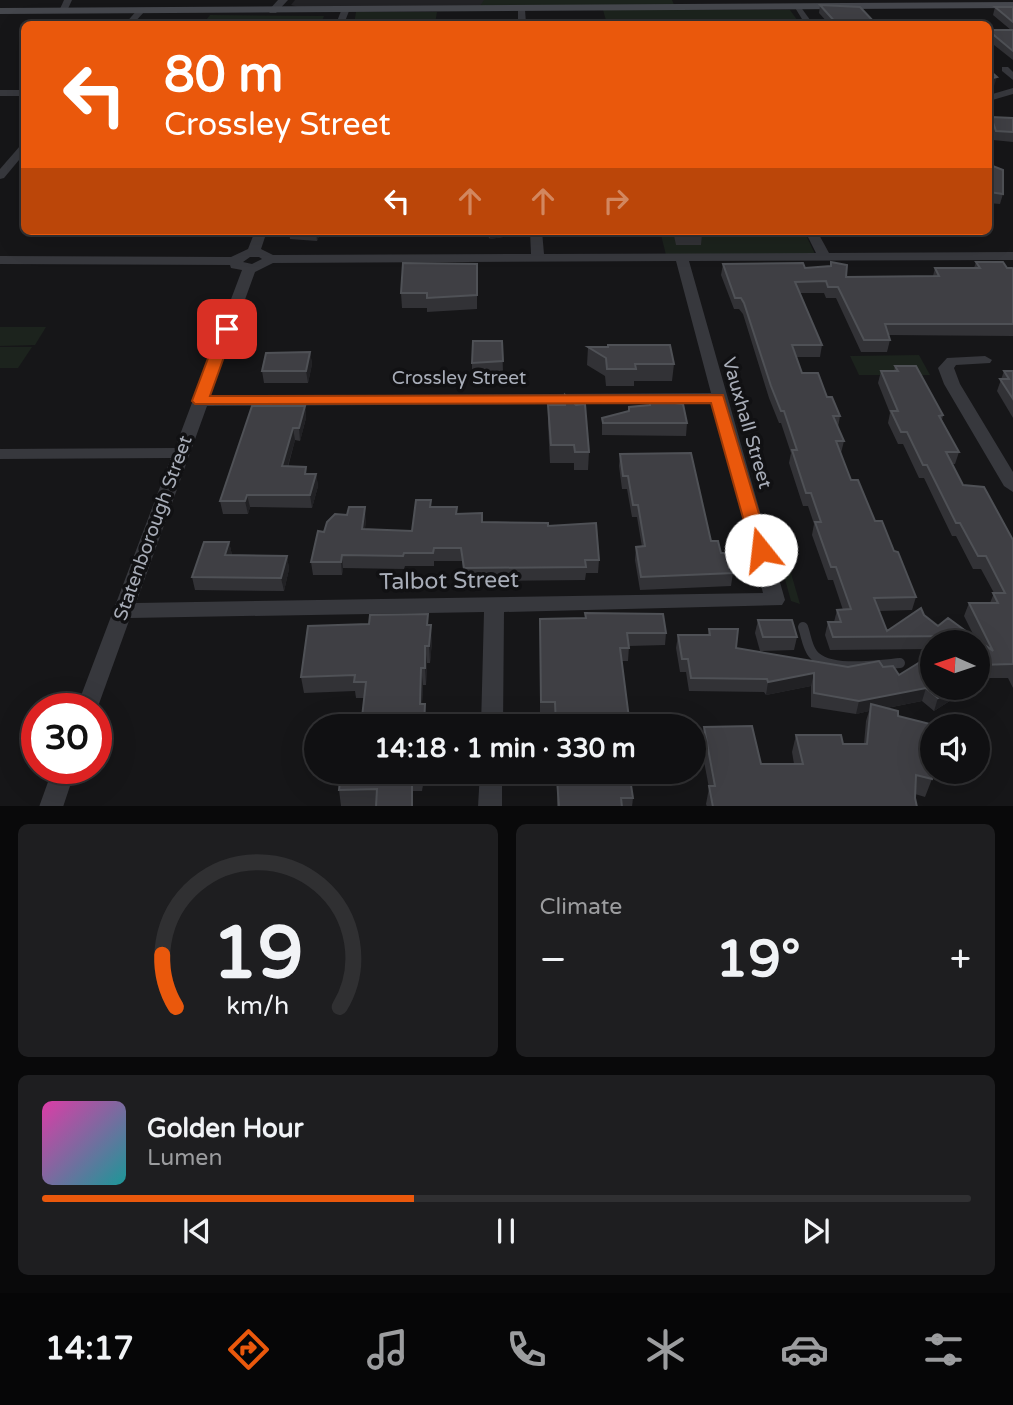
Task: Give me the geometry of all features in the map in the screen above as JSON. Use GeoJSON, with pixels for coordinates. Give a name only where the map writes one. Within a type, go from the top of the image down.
{"type":"FeatureCollection","features":[{"type":"Feature","properties":{"kind":"main road"},"geometry":{"type":"LineString","coordinates":[[0,11],[66,6],[141,11],[345,11],[686,4],[797,8],[838,4],[1013,5]]}},
{"type":"Feature","properties":{"kind":"street"},"geometry":{"type":"LineString","coordinates":[[273,11],[283,0]]}},
{"type":"Feature","properties":{"kind":"street"},"geometry":{"type":"LineString","coordinates":[[797,8],[807,21]]}},
{"type":"Feature","properties":{"kind":"street"},"geometry":{"type":"LineString","coordinates":[[521,9],[522,21]]}},
{"type":"Feature","properties":{"kind":"street"},"geometry":{"type":"LineString","coordinates":[[132,21],[141,11]]}},
{"type":"Feature","properties":{"kind":"street"},"geometry":{"type":"LineString","coordinates":[[341,21],[345,11]]}},
{"type":"Feature","properties":{"kind":"street"},"geometry":{"type":"LineString","coordinates":[[1005,69],[1013,77]]}},
{"type":"Feature","properties":{"kind":"street"},"geometry":{"type":"LineString","coordinates":[[992,97],[1013,91]]}},
{"type":"Feature","properties":{"kind":"street"},"geometry":{"type":"LineString","coordinates":[[0,93],[21,93]]}},
{"type":"Feature","properties":{"kind":"street"},"geometry":{"type":"LineString","coordinates":[[0,176],[6,164],[21,151]]}},
{"type":"Feature","properties":{"kind":"street","name":"Statenborough Street"},"geometry":{"type":"LineString","coordinates":[[93,693],[200,401],[246,261],[259,235]]}},
{"type":"Feature","properties":{"kind":"street"},"geometry":{"type":"LineString","coordinates":[[536,235],[538,258]]}},
{"type":"Feature","properties":{"kind":"street"},"geometry":{"type":"LineString","coordinates":[[813,235],[824,256]]}},
{"type":"Feature","properties":{"kind":"street"},"geometry":{"type":"LineString","coordinates":[[0,260],[246,261],[262,253],[269,259],[1013,256]]}},
{"type":"Feature","properties":{"kind":"street","name":"Vauxhall Street"},"geometry":{"type":"LineString","coordinates":[[681,257],[775,600]]}},
{"type":"Feature","properties":{"kind":"street"},"geometry":{"type":"LineString","coordinates":[[985,360],[952,361],[946,368],[952,384],[1013,486]]}},
{"type":"Feature","properties":{"kind":"street","name":"Crossley Street"},"geometry":{"type":"LineString","coordinates":[[200,401],[718,398]]}},
{"type":"Feature","properties":{"kind":"street"},"geometry":{"type":"LineString","coordinates":[[0,454],[181,453]]}},
{"type":"Feature","properties":{"kind":"street","name":"Talbot Street"},"geometry":{"type":"LineString","coordinates":[[122,611],[775,600]]}},
{"type":"Feature","properties":{"kind":"street"},"geometry":{"type":"LineString","coordinates":[[492,714],[494,605]]}},
{"type":"Feature","properties":{"kind":"street"},"geometry":{"type":"LineString","coordinates":[[51,806],[59,784]]}},
{"type":"Feature","properties":{"kind":"street"},"geometry":{"type":"LineString","coordinates":[[490,806],[491,784]]}},
{"type":"Feature","properties":{"kind":"lane"},"geometry":{"type":"LineString","coordinates":[[803,627],[812,653],[821,662],[861,667],[900,663]]}},
{"type":"Feature","properties":{"kind":"shaded area"},"geometry":{"type":"Polygon","coordinates":[[[295,0],[488,0],[484,9],[302,8],[291,5],[295,0]]]}},
{"type":"Feature","properties":{"kind":"shaded area"},"geometry":{"type":"Polygon","coordinates":[[[484,0],[672,0],[675,7],[480,6],[484,0]]]}},
{"type":"Feature","properties":{"kind":"shaded area"},"geometry":{"type":"Polygon","coordinates":[[[603,10],[790,10],[798,21],[606,21],[603,10]]]}},
{"type":"Feature","properties":{"kind":"shaded area"},"geometry":{"type":"Polygon","coordinates":[[[356,12],[437,12],[436,21],[354,21],[356,12]]]}},
{"type":"Feature","properties":{"kind":"shaded area"},"geometry":{"type":"Polygon","coordinates":[[[210,15],[324,16],[322,21],[205,21],[210,15]]]}},
{"type":"Feature","properties":{"kind":"shaded area"},"geometry":{"type":"Polygon","coordinates":[[[661,235],[806,235],[815,254],[666,255],[661,235]]]}},
{"type":"Feature","properties":{"kind":"shaded area"},"geometry":{"type":"Polygon","coordinates":[[[0,327],[46,327],[35,345],[0,346],[0,327]]]}},
{"type":"Feature","properties":{"kind":"shaded area"},"geometry":{"type":"Polygon","coordinates":[[[0,347],[32,347],[18,368],[0,368],[0,347]]]}},
{"type":"Feature","properties":{"kind":"shaded area"},"geometry":{"type":"Polygon","coordinates":[[[919,355],[930,375],[859,375],[850,356],[919,355]]]}},
{"type":"Feature","properties":{"kind":"shaded area"},"geometry":{"type":"Polygon","coordinates":[[[770,525],[777,525],[800,604],[791,601],[770,525]]]}},
{"type":"Feature","properties":{"kind":"building"},"geometry":{"type":"Polygon","coordinates":[[[820,5],[860,7],[873,21],[834,21],[820,5]]]}},
{"type":"Feature","properties":{"kind":"building"},"geometry":{"type":"Polygon","coordinates":[[[995,7],[1013,7],[1013,22],[995,7]]]}},
{"type":"Feature","properties":{"kind":"building"},"geometry":{"type":"Polygon","coordinates":[[[992,30],[1013,30],[1013,51],[992,34],[992,30]]]}},
{"type":"Feature","properties":{"kind":"building"},"geometry":{"type":"Polygon","coordinates":[[[992,117],[1013,118],[1013,132],[996,131],[992,117]]]}},
{"type":"Feature","properties":{"kind":"building"},"geometry":{"type":"Polygon","coordinates":[[[992,166],[1003,170],[1003,194],[992,192],[992,166]]]}},
{"type":"Feature","properties":{"kind":"building"},"geometry":{"type":"Polygon","coordinates":[[[831,262],[847,265],[846,277],[939,276],[935,268],[980,268],[976,262],[1003,262],[1007,268],[1013,269],[1013,324],[885,324],[890,340],[864,340],[838,287],[828,287],[826,281],[795,282],[822,345],[792,345],[802,373],[818,373],[827,397],[832,397],[840,416],[833,416],[844,441],[836,441],[851,480],[858,480],[875,521],[882,521],[916,597],[874,598],[887,631],[921,608],[924,615],[938,626],[948,618],[964,630],[920,630],[920,636],[833,637],[828,622],[841,622],[837,610],[851,609],[836,567],[831,567],[815,522],[821,522],[811,493],[806,493],[792,450],[797,450],[784,411],[781,411],[771,386],[744,303],[741,298],[735,298],[723,264],[803,263],[805,268],[831,266],[831,262]]]}},
{"type":"Feature","properties":{"kind":"building"},"geometry":{"type":"Polygon","coordinates":[[[403,263],[477,264],[477,295],[427,298],[427,293],[401,293],[403,263]]]}},
{"type":"Feature","properties":{"kind":"building"},"geometry":{"type":"Polygon","coordinates":[[[473,341],[502,341],[503,361],[472,363],[473,341]]]}},
{"type":"Feature","properties":{"kind":"building"},"geometry":{"type":"Polygon","coordinates":[[[670,345],[674,364],[635,364],[636,369],[607,369],[606,358],[588,347],[670,345]]]}},
{"type":"Feature","properties":{"kind":"building"},"geometry":{"type":"Polygon","coordinates":[[[310,352],[306,371],[262,371],[266,353],[310,352]]]}},
{"type":"Feature","properties":{"kind":"building"},"geometry":{"type":"Polygon","coordinates":[[[895,366],[916,366],[943,415],[939,416],[959,452],[946,452],[963,485],[984,487],[1013,540],[1013,664],[990,665],[990,649],[993,651],[990,645],[990,630],[982,630],[969,603],[998,603],[993,593],[1005,593],[986,556],[978,556],[960,523],[956,523],[907,432],[901,432],[891,411],[898,411],[881,371],[898,371],[895,366]]]}},
{"type":"Feature","properties":{"kind":"building"},"geometry":{"type":"Polygon","coordinates":[[[1004,371],[1013,371],[1013,399],[1000,379],[1009,379],[1004,371]]]}},
{"type":"Feature","properties":{"kind":"building"},"geometry":{"type":"Polygon","coordinates":[[[565,395],[576,405],[585,404],[589,452],[575,452],[574,445],[551,445],[548,405],[565,405],[565,395]]]}},
{"type":"Feature","properties":{"kind":"building"},"geometry":{"type":"Polygon","coordinates":[[[649,400],[683,404],[687,423],[603,423],[602,418],[629,411],[629,407],[650,405],[649,400]]]}},
{"type":"Feature","properties":{"kind":"building"},"geometry":{"type":"Polygon","coordinates":[[[252,406],[305,406],[299,428],[293,428],[282,466],[306,467],[305,474],[316,474],[310,495],[247,495],[245,501],[220,501],[252,406]]]}},
{"type":"Feature","properties":{"kind":"building"},"geometry":{"type":"Polygon","coordinates":[[[691,453],[711,541],[718,541],[721,553],[728,553],[733,573],[641,577],[636,547],[645,546],[638,505],[633,505],[628,476],[623,476],[620,454],[691,453]]]}},
{"type":"Feature","properties":{"kind":"building"},"geometry":{"type":"Polygon","coordinates":[[[416,500],[431,500],[430,507],[457,507],[456,514],[482,513],[482,522],[548,523],[548,526],[596,523],[599,560],[585,560],[586,567],[464,568],[461,548],[434,548],[433,553],[404,553],[403,556],[342,555],[341,562],[311,562],[318,531],[324,532],[327,522],[335,514],[347,515],[349,507],[365,507],[362,529],[412,531],[416,500]]]}},
{"type":"Feature","properties":{"kind":"building"},"geometry":{"type":"Polygon","coordinates":[[[204,542],[229,542],[225,555],[287,556],[281,578],[192,577],[204,542]]]}},
{"type":"Feature","properties":{"kind":"building"},"geometry":{"type":"Polygon","coordinates":[[[585,613],[663,614],[666,633],[627,633],[629,648],[620,648],[628,714],[556,714],[555,702],[541,702],[540,619],[586,618],[585,613]]]}},
{"type":"Feature","properties":{"kind":"building"},"geometry":{"type":"Polygon","coordinates":[[[428,614],[427,625],[431,625],[429,646],[425,646],[425,668],[421,668],[420,704],[425,704],[425,714],[362,714],[366,682],[354,682],[355,675],[301,677],[308,626],[369,624],[370,615],[428,614]]]}},
{"type":"Feature","properties":{"kind":"building"},"geometry":{"type":"Polygon","coordinates":[[[758,620],[792,620],[797,637],[763,637],[758,620]]]}},
{"type":"Feature","properties":{"kind":"building"},"geometry":{"type":"Polygon","coordinates":[[[709,629],[738,629],[736,648],[848,667],[879,661],[883,667],[893,666],[899,675],[920,662],[920,689],[859,701],[814,693],[814,673],[768,682],[767,679],[691,678],[688,659],[682,659],[678,635],[710,635],[709,629]]]}},
{"type":"Feature","properties":{"kind":"building"},"geometry":{"type":"Polygon","coordinates":[[[871,704],[898,711],[898,716],[920,722],[917,806],[713,806],[709,786],[715,786],[706,727],[752,726],[761,764],[803,764],[796,735],[841,735],[843,744],[867,744],[871,704]]]}},
{"type":"Feature","properties":{"kind":"building"},"geometry":{"type":"Polygon","coordinates":[[[340,784],[412,784],[412,806],[376,806],[377,789],[339,790],[340,784]]]}},
{"type":"Feature","properties":{"kind":"building"},"geometry":{"type":"Polygon","coordinates":[[[557,784],[631,784],[633,798],[621,798],[622,806],[559,806],[557,784]]]}},
{"type":"Feature","properties":{"kind":"route"},"geometry":{"type":"LineString","coordinates":[[227,329],[200,401],[718,398],[761,550]]}}]}
